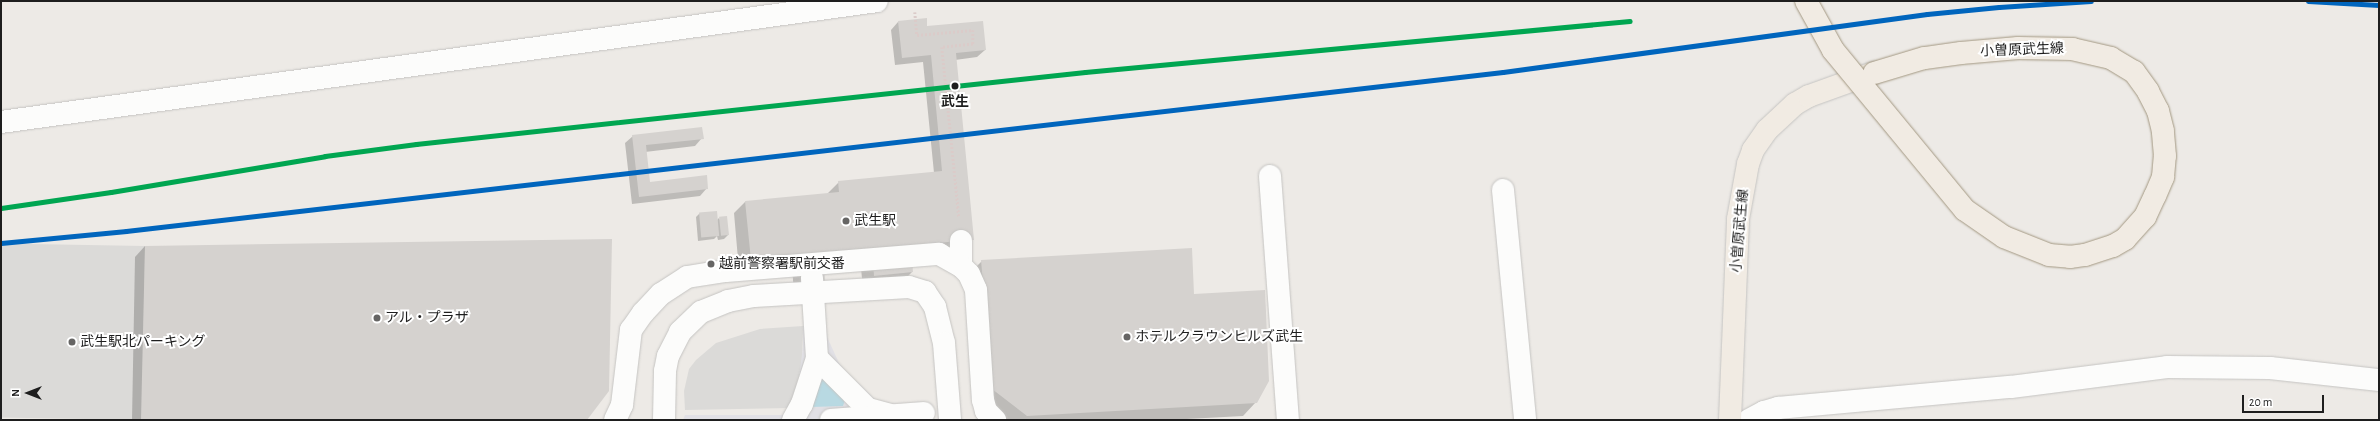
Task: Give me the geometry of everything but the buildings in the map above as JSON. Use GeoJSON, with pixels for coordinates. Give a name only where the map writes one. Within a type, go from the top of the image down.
{"type":"FeatureCollection","features":[{"type":"Feature","properties":{"kind":"main road","name":"小曽原武生線"},"geometry":{"type":"LineString","coordinates":[[1730,420],[1738,219],[1748,164],[1753,150],[1767,130],[1795,104],[1809,96],[1874,73],[1924,58],[2018,48],[2073,49],[2110,58],[2134,72],[2148,91],[2158,111],[2164,131],[2165,156],[2162,177],[2145,217],[2125,239],[2113,246],[2086,255],[2070,257],[2048,255],[2004,237],[1965,210],[1833,50],[1806,1]]}},
{"type":"Feature","properties":{"kind":"street"},"geometry":{"type":"LineString","coordinates":[[1,122],[877,1]]}},
{"type":"Feature","properties":{"kind":"street"},"geometry":{"type":"LineString","coordinates":[[1270,176],[1288,420]]}},
{"type":"Feature","properties":{"kind":"street"},"geometry":{"type":"LineString","coordinates":[[1503,190],[1525,420]]}},
{"type":"Feature","properties":{"kind":"street"},"geometry":{"type":"LineString","coordinates":[[961,241],[961,266]]}},
{"type":"Feature","properties":{"kind":"street"},"geometry":{"type":"LineString","coordinates":[[615,420],[622,405],[631,330],[643,313],[661,294],[687,277],[708,273],[939,254],[961,266],[968,274],[976,290],[983,400],[986,411],[995,420]]}},
{"type":"Feature","properties":{"kind":"street"},"geometry":{"type":"LineString","coordinates":[[793,420],[802,404],[817,358],[812,292],[812,264]]}},
{"type":"Feature","properties":{"kind":"street"},"geometry":{"type":"LineString","coordinates":[[664,420],[665,371],[668,356],[680,332],[692,319],[728,301],[754,296],[909,287],[927,293],[935,308],[944,343],[950,420]]}},
{"type":"Feature","properties":{"kind":"street"},"geometry":{"type":"LineString","coordinates":[[817,358],[868,409],[890,415]]}},
{"type":"Feature","properties":{"kind":"street"},"geometry":{"type":"LineString","coordinates":[[1749,420],[1764,412],[1779,414],[2167,367],[2270,368],[2379,380]]}},
{"type":"Feature","properties":{"kind":"street"},"geometry":{"type":"LineString","coordinates":[[831,420],[924,413]]}},
{"type":"Feature","properties":{"kind":"path"},"geometry":{"type":"LineString","coordinates":[[915,12],[917,36],[973,30],[973,44],[942,47],[961,241]]}},
{"type":"Feature","properties":{"kind":"shaded area","name":"武生駅北パーキング"},"geometry":{"type":"Polygon","coordinates":[[[1,243],[145,246],[142,420],[1,418],[1,243]]]}},
{"type":"Feature","properties":{"kind":"shaded area"},"geometry":{"type":"Polygon","coordinates":[[[803,326],[802,362],[792,408],[685,410],[684,391],[689,369],[696,360],[716,343],[760,329],[803,326]]]}},
{"type":"Feature","properties":{"kind":"shaded area"},"geometry":{"type":"Polygon","coordinates":[[[803,326],[825,326],[828,339],[839,363],[848,374],[875,400],[924,420],[683,420],[685,415],[789,415],[798,385],[803,347],[803,326]]]}},
{"type":"Feature","properties":{"kind":"water"},"geometry":{"type":"Polygon","coordinates":[[[815,371],[845,400],[843,406],[811,407],[815,371]]]}},
{"type":"Feature","properties":{"kind":"transit line"},"geometry":{"type":"LineString","coordinates":[[1,243],[126,231],[1503,72],[1927,14],[1999,7],[2091,1]]}},
{"type":"Feature","properties":{"kind":"transit line"},"geometry":{"type":"LineString","coordinates":[[2308,1],[2379,5]]}},
{"type":"Feature","properties":{"kind":"transit line"},"geometry":{"type":"LineString","coordinates":[[1,208],[111,192],[325,156],[416,144],[1085,72],[1630,21]]}},
{"type":"Feature","properties":{"kind":"place","name":"武生"},"geometry":{"type":"Point","coordinates":[955,86]}},
{"type":"Feature","properties":{"kind":"place","name":"武生駅"},"geometry":{"type":"Point","coordinates":[846,221]}},
{"type":"Feature","properties":{"kind":"place","name":"越前警察署駅前交番"},"geometry":{"type":"Point","coordinates":[711,264]}},
{"type":"Feature","properties":{"kind":"place","name":"アル・プラザ"},"geometry":{"type":"Point","coordinates":[377,318]}},
{"type":"Feature","properties":{"kind":"place","name":"ホテルクラウンヒルズ武生"},"geometry":{"type":"Point","coordinates":[1127,337]}},
{"type":"Feature","properties":{"kind":"place","name":"武生駅北パーキング"},"geometry":{"type":"Point","coordinates":[72,342]}}]}
